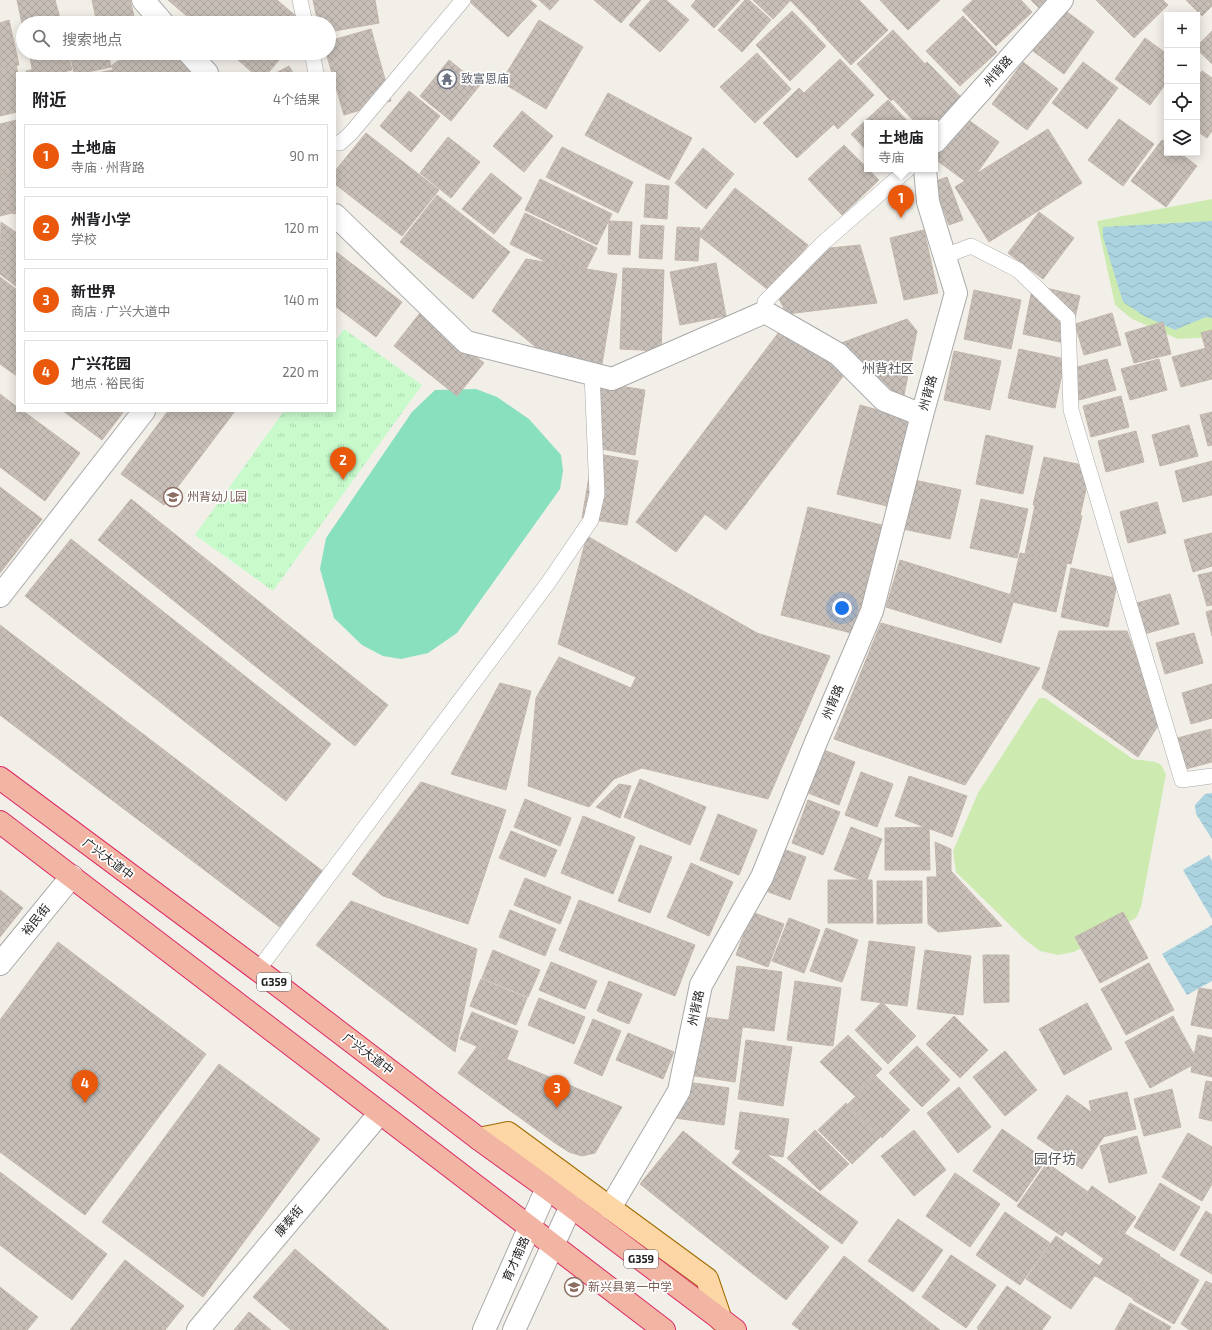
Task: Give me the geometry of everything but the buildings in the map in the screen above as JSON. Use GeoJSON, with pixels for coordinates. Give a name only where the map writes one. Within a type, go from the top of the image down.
{"type":"FeatureCollection","features":[{"type":"Feature","properties":{"kind":"highway","name":"广兴大道中"},"geometry":{"type":"LineString","coordinates":[[0,778],[258,970],[479,1139],[547,1188],[728,1325]]}},
{"type":"Feature","properties":{"kind":"highway"},"geometry":{"type":"LineString","coordinates":[[0,822],[664,1330]]}},
{"type":"Feature","properties":{"kind":"main road"},"geometry":{"type":"LineString","coordinates":[[479,1139],[508,1133],[708,1279],[728,1325]]}},
{"type":"Feature","properties":{"kind":"street"},"geometry":{"type":"LineString","coordinates":[[143,0],[157,16]]}},
{"type":"Feature","properties":{"kind":"street","name":"州背路"},"geometry":{"type":"LineString","coordinates":[[938,139],[1062,0]]}},
{"type":"Feature","properties":{"kind":"street"},"geometry":{"type":"LineString","coordinates":[[195,60],[206,72]]}},
{"type":"Feature","properties":{"kind":"street","name":"州背路"},"geometry":{"type":"LineString","coordinates":[[610,1208],[679,1091],[700,985],[762,878],[816,742],[872,611],[922,415],[956,292],[928,202],[925,172]]}},
{"type":"Feature","properties":{"kind":"street"},"geometry":{"type":"LineString","coordinates":[[336,216],[466,342],[612,379],[765,312],[838,354],[884,400],[922,415]]}},
{"type":"Feature","properties":{"kind":"street"},"geometry":{"type":"LineString","coordinates":[[0,596],[143,412]]}},
{"type":"Feature","properties":{"kind":"street","name":"裕民街"},"geometry":{"type":"LineString","coordinates":[[0,964],[72,876]]}},
{"type":"Feature","properties":{"kind":"street","name":"康泰街"},"geometry":{"type":"LineString","coordinates":[[198,1330],[380,1113]]}},
{"type":"Feature","properties":{"kind":"street","name":"育才南路"},"geometry":{"type":"LineString","coordinates":[[484,1330],[547,1188]]}},
{"type":"Feature","properties":{"kind":"street"},"geometry":{"type":"LineString","coordinates":[[514,1330],[570,1206]]}},
{"type":"Feature","properties":{"kind":"lane"},"geometry":{"type":"LineString","coordinates":[[300,0],[303,16]]}},
{"type":"Feature","properties":{"kind":"lane"},"geometry":{"type":"LineString","coordinates":[[336,143],[340,143],[351,133],[463,0]]}},
{"type":"Feature","properties":{"kind":"lane"},"geometry":{"type":"LineString","coordinates":[[313,60],[316,72]]}},
{"type":"Feature","properties":{"kind":"lane"},"geometry":{"type":"LineString","coordinates":[[765,312],[765,302],[817,249],[905,172]]}},
{"type":"Feature","properties":{"kind":"lane"},"geometry":{"type":"LineString","coordinates":[[945,256],[971,246],[1018,270],[1068,318],[1071,410],[1182,780],[1212,776]]}},
{"type":"Feature","properties":{"kind":"lane"},"geometry":{"type":"LineString","coordinates":[[258,970],[548,583],[591,520],[597,494],[592,373]]}},
{"type":"Feature","properties":{"kind":"green space"},"geometry":{"type":"Polygon","coordinates":[[[1212,199],[1212,337],[1178,339],[1132,319],[1115,305],[1097,221],[1212,199]]]}},
{"type":"Feature","properties":{"kind":"green space"},"geometry":{"type":"Polygon","coordinates":[[[344,329],[422,385],[273,591],[195,535],[283,412],[336,412],[336,340],[344,329]]]}},
{"type":"Feature","properties":{"kind":"green space"},"geometry":{"type":"Polygon","coordinates":[[[476,389],[497,397],[529,419],[561,455],[563,471],[560,489],[457,633],[428,653],[401,659],[383,656],[362,645],[334,618],[320,569],[326,538],[412,412],[435,390],[476,389]]]}},
{"type":"Feature","properties":{"kind":"green space"},"geometry":{"type":"Polygon","coordinates":[[[1039,698],[1045,698],[1133,759],[1159,763],[1166,774],[1141,907],[1136,918],[1074,952],[1058,955],[1040,951],[1023,938],[956,872],[953,851],[978,793],[1039,698]]]}},
{"type":"Feature","properties":{"kind":"water"},"geometry":{"type":"Polygon","coordinates":[[[1212,221],[1212,318],[1206,317],[1175,330],[1144,316],[1123,302],[1103,237],[1103,227],[1212,221]]]}},
{"type":"Feature","properties":{"kind":"water"},"geometry":{"type":"Polygon","coordinates":[[[1212,793],[1212,839],[1196,814],[1195,805],[1205,794],[1212,793]]]}},
{"type":"Feature","properties":{"kind":"water"},"geometry":{"type":"Polygon","coordinates":[[[1209,855],[1212,861],[1212,919],[1183,870],[1209,855]]]}},
{"type":"Feature","properties":{"kind":"water"},"geometry":{"type":"Polygon","coordinates":[[[1212,925],[1212,981],[1187,995],[1162,954],[1212,925]]]}},
{"type":"Feature","properties":{"kind":"place","name":"致富恩庙"},"geometry":{"type":"Point","coordinates":[447,79]}},
{"type":"Feature","properties":{"kind":"place","name":"土地庙"},"geometry":{"type":"Point","coordinates":[901,218]}},
{"type":"Feature","properties":{"kind":"place","name":"州背小学"},"geometry":{"type":"Point","coordinates":[343,480]}},
{"type":"Feature","properties":{"kind":"place","name":"州背幼儿园"},"geometry":{"type":"Point","coordinates":[173,497]}},
{"type":"Feature","properties":{"kind":"place","name":"广兴花园"},"geometry":{"type":"Point","coordinates":[85,1103]}},
{"type":"Feature","properties":{"kind":"place","name":"新世界"},"geometry":{"type":"Point","coordinates":[557,1108]}},
{"type":"Feature","properties":{"kind":"place","name":"新兴县第一中学"},"geometry":{"type":"Point","coordinates":[574,1287]}},
{"type":"Feature","properties":{"kind":"district","name":"州背社区"},"geometry":{"type":"Point","coordinates":[888,368]}},
{"type":"Feature","properties":{"kind":"district","name":"园仔坊"},"geometry":{"type":"Point","coordinates":[1055,1159]}}]}
